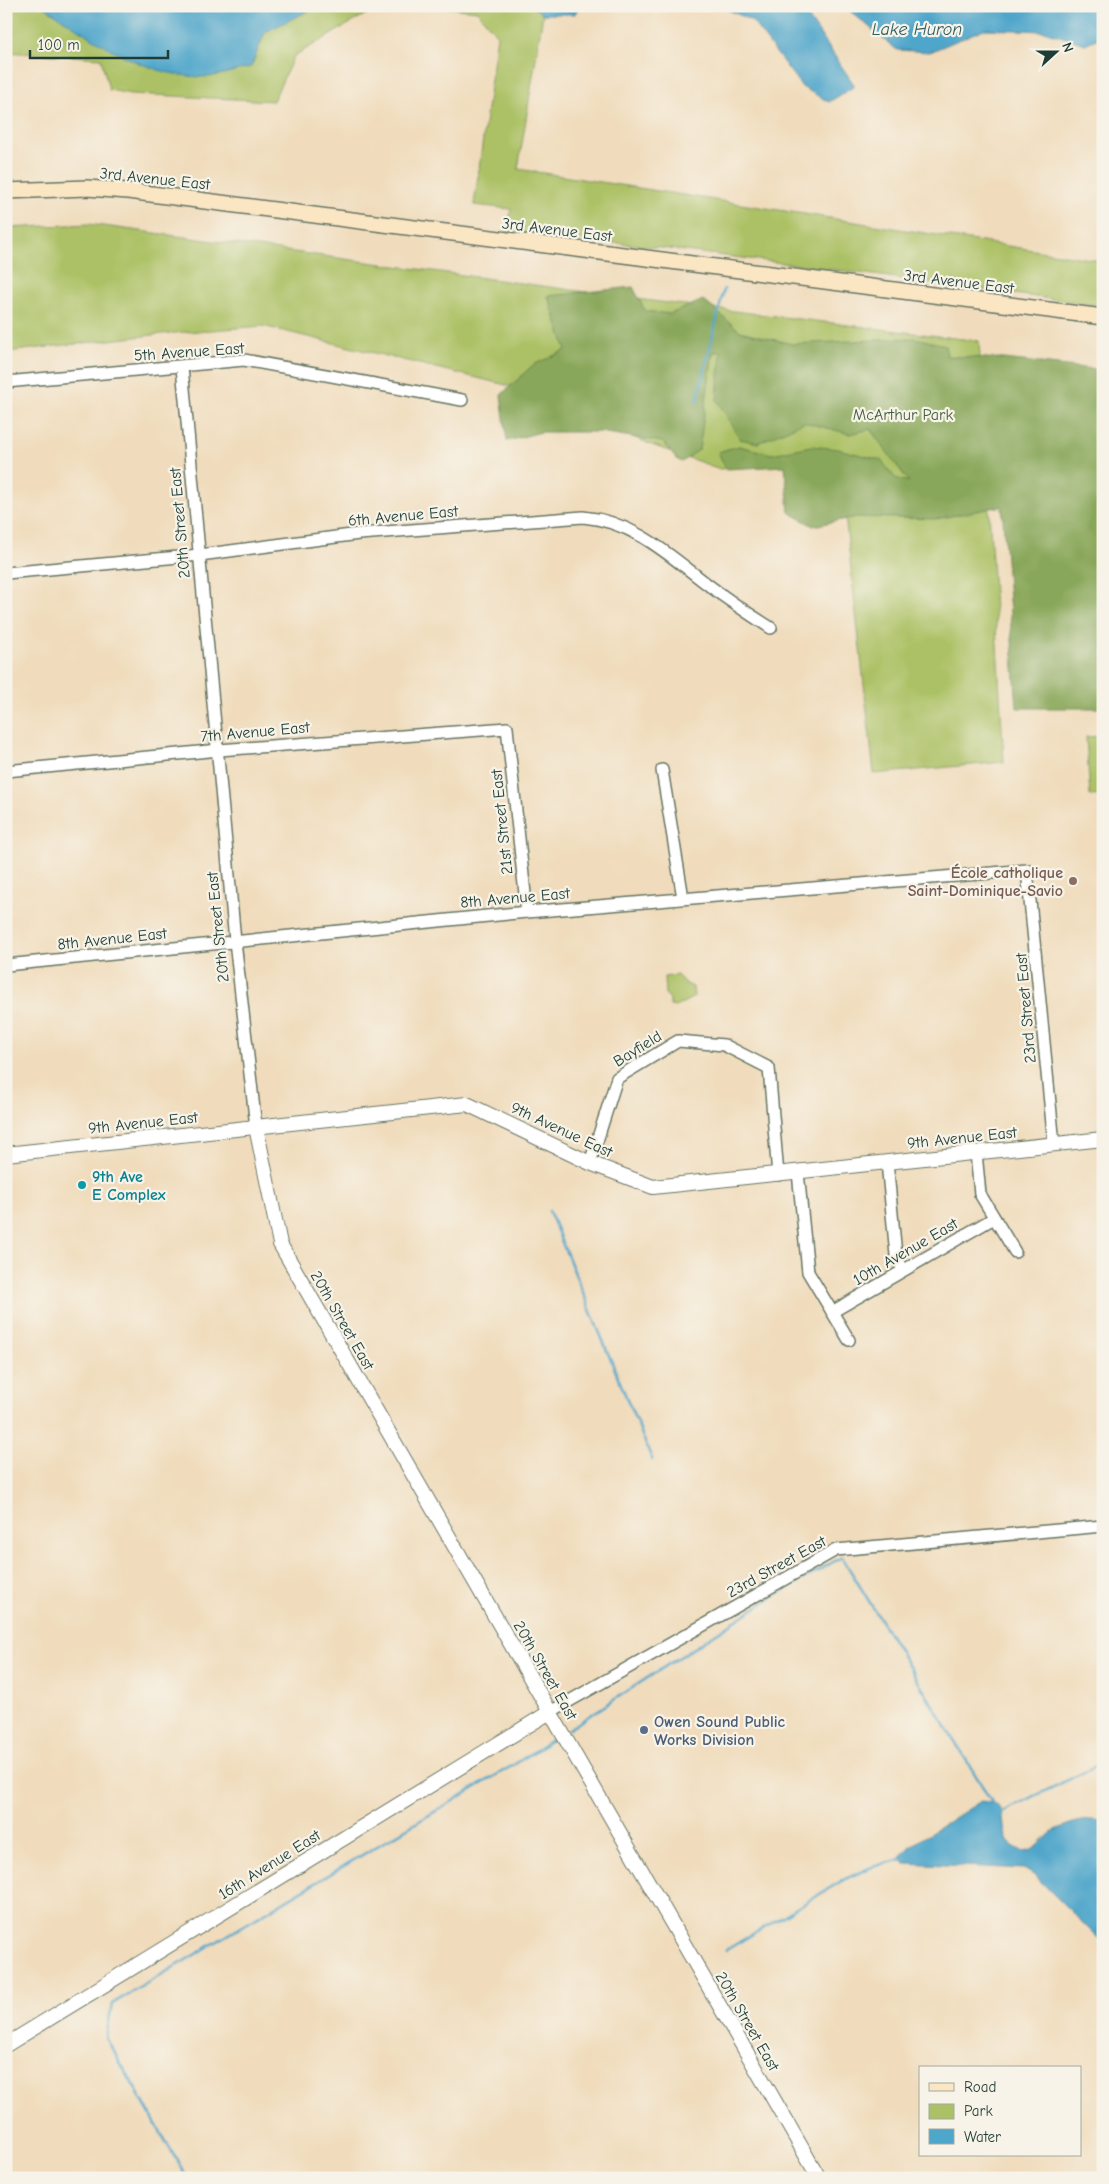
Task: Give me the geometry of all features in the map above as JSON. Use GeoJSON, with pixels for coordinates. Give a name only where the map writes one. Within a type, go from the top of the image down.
{"type":"FeatureCollection","features":[{"type":"Feature","properties":{"kind":"main road","name":"3rd Avenue East"},"geometry":{"type":"LineString","coordinates":[[6,191],[87,188],[128,191],[1103,318]]}},
{"type":"Feature","properties":{"kind":"street","name":"5th Avenue East"},"geometry":{"type":"LineString","coordinates":[[6,382],[244,360],[462,400]]}},
{"type":"Feature","properties":{"kind":"street","name":"20th Street East"},"geometry":{"type":"LineString","coordinates":[[182,367],[219,750],[235,941],[256,1127],[280,1244],[819,2178]]}},
{"type":"Feature","properties":{"kind":"street","name":"6th Avenue East"},"geometry":{"type":"LineString","coordinates":[[6,573],[200,555],[359,534],[573,517],[595,518],[626,528],[656,544],[729,600],[771,628]]}},
{"type":"Feature","properties":{"kind":"street","name":"7th Avenue East"},"geometry":{"type":"LineString","coordinates":[[6,771],[219,750],[507,728]]}},
{"type":"Feature","properties":{"kind":"street","name":"21st Street East"},"geometry":{"type":"LineString","coordinates":[[507,728],[527,912]]}},
{"type":"Feature","properties":{"kind":"street"},"geometry":{"type":"LineString","coordinates":[[662,770],[683,898]]}},
{"type":"Feature","properties":{"kind":"street","name":"8th Avenue East"},"geometry":{"type":"LineString","coordinates":[[6,965],[527,912],[1027,870]]}},
{"type":"Feature","properties":{"kind":"street","name":"23rd Street East"},"geometry":{"type":"LineString","coordinates":[[1027,870],[1054,1144]]}},
{"type":"Feature","properties":{"kind":"street","name":"Bayfield"},"geometry":{"type":"LineString","coordinates":[[590,1163],[617,1078],[678,1041],[724,1045],[769,1068],[778,1174]]}},
{"type":"Feature","properties":{"kind":"street","name":"9th Avenue East"},"geometry":{"type":"LineString","coordinates":[[6,1154],[467,1104],[590,1163],[653,1187],[1103,1140]]}},
{"type":"Feature","properties":{"kind":"street"},"geometry":{"type":"LineString","coordinates":[[976,1152],[980,1194],[1015,1252]]}},
{"type":"Feature","properties":{"kind":"street"},"geometry":{"type":"LineString","coordinates":[[887,1162],[896,1255],[903,1270]]}},
{"type":"Feature","properties":{"kind":"street"},"geometry":{"type":"LineString","coordinates":[[798,1172],[808,1272],[849,1340]]}},
{"type":"Feature","properties":{"kind":"street","name":"10th Avenue East"},"geometry":{"type":"LineString","coordinates":[[832,1312],[994,1218]]}},
{"type":"Feature","properties":{"kind":"street","name":"23rd Street East"},"geometry":{"type":"LineString","coordinates":[[550,1712],[836,1550],[1103,1526]]}},
{"type":"Feature","properties":{"kind":"street","name":"16th Avenue East"},"geometry":{"type":"LineString","coordinates":[[6,2045],[550,1712]]}},
{"type":"Feature","properties":{"kind":"green space"},"geometry":{"type":"Polygon","coordinates":[[[6,6],[45,6],[251,67],[265,32],[318,6],[380,6],[294,56],[273,101],[131,94],[109,90],[101,58],[6,52],[6,6]]]}},
{"type":"Feature","properties":{"kind":"green space"},"geometry":{"type":"Polygon","coordinates":[[[434,6],[532,6],[543,14],[518,169],[1103,261],[1103,306],[637,245],[507,233],[511,209],[474,205],[497,35],[477,11],[434,6]]]}},
{"type":"Feature","properties":{"kind":"green space","name":"McArthur Park"},"geometry":{"type":"Polygon","coordinates":[[[89,224],[652,301],[979,341],[1004,762],[874,774],[839,462],[720,469],[652,445],[506,385],[263,326],[161,334],[6,352],[6,228],[89,224]]]}},
{"type":"Feature","properties":{"kind":"green space"},"geometry":{"type":"Polygon","coordinates":[[[633,287],[645,311],[670,314],[703,300],[740,331],[792,344],[915,338],[945,345],[947,356],[1004,359],[1103,370],[1103,708],[1017,708],[1002,506],[936,519],[856,517],[813,526],[789,512],[785,466],[726,469],[718,452],[739,446],[772,454],[811,446],[838,449],[881,460],[895,478],[909,482],[870,429],[850,434],[804,422],[758,443],[740,439],[717,400],[721,352],[713,352],[699,450],[682,462],[676,459],[663,442],[600,432],[541,432],[507,441],[501,395],[533,365],[566,350],[548,296],[633,287]]]}},
{"type":"Feature","properties":{"kind":"green space"},"geometry":{"type":"Polygon","coordinates":[[[1103,736],[1103,795],[1090,796],[1086,737],[1103,736]]]}},
{"type":"Feature","properties":{"kind":"green space"},"geometry":{"type":"Polygon","coordinates":[[[677,975],[685,983],[693,987],[694,997],[675,1007],[670,1006],[670,999],[665,994],[664,977],[677,975]]]}},
{"type":"Feature","properties":{"kind":"water"},"geometry":{"type":"Polygon","coordinates":[[[43,6],[318,6],[265,32],[251,67],[221,75],[202,77],[180,75],[138,63],[99,42],[43,6]]]}},
{"type":"Feature","properties":{"kind":"water"},"geometry":{"type":"Polygon","coordinates":[[[532,6],[579,6],[575,14],[543,14],[532,6]]]}},
{"type":"Feature","properties":{"kind":"water","name":"Lake Huron"},"geometry":{"type":"Polygon","coordinates":[[[720,6],[801,6],[855,86],[829,102],[802,87],[752,21],[720,6]]]}},
{"type":"Feature","properties":{"kind":"water","name":"Lake Huron"},"geometry":{"type":"Polygon","coordinates":[[[844,6],[1103,6],[1103,36],[1085,44],[1044,31],[984,29],[930,52],[897,50],[844,6]]]}},
{"type":"Feature","properties":{"kind":"water"},"geometry":{"type":"Polygon","coordinates":[[[981,1801],[991,1803],[1001,1810],[1008,1841],[1024,1852],[1036,1848],[1050,1834],[1068,1825],[1091,1820],[1103,1822],[1103,1943],[1035,1876],[1024,1869],[905,1863],[900,1857],[909,1847],[981,1801]]]}},
{"type":"Feature","properties":{"kind":"waterway"},"geometry":{"type":"LineString","coordinates":[[697,401],[724,289]]}},
{"type":"Feature","properties":{"kind":"waterway"},"geometry":{"type":"LineString","coordinates":[[549,1211],[652,1459]]}},
{"type":"Feature","properties":{"kind":"waterway"},"geometry":{"type":"LineString","coordinates":[[569,1729],[772,1597],[842,1557],[992,1802]]}},
{"type":"Feature","properties":{"kind":"waterway"},"geometry":{"type":"LineString","coordinates":[[187,2178],[106,2038],[112,2004],[515,1764],[555,1738]]}},
{"type":"Feature","properties":{"kind":"waterway"},"geometry":{"type":"LineString","coordinates":[[1002,1812],[1103,1763]]}},
{"type":"Feature","properties":{"kind":"waterway"},"geometry":{"type":"LineString","coordinates":[[726,1950],[845,1879],[872,1867],[902,1859]]}},
{"type":"Feature","properties":{"kind":"place","name":"École catholique Saint-Dominique-Savio"},"geometry":{"type":"Point","coordinates":[1073,881]}},
{"type":"Feature","properties":{"kind":"place","name":"9th Ave E Complex"},"geometry":{"type":"Point","coordinates":[82,1185]}},
{"type":"Feature","properties":{"kind":"place","name":"Owen Sound Public Works Division"},"geometry":{"type":"Point","coordinates":[644,1730]}}]}
